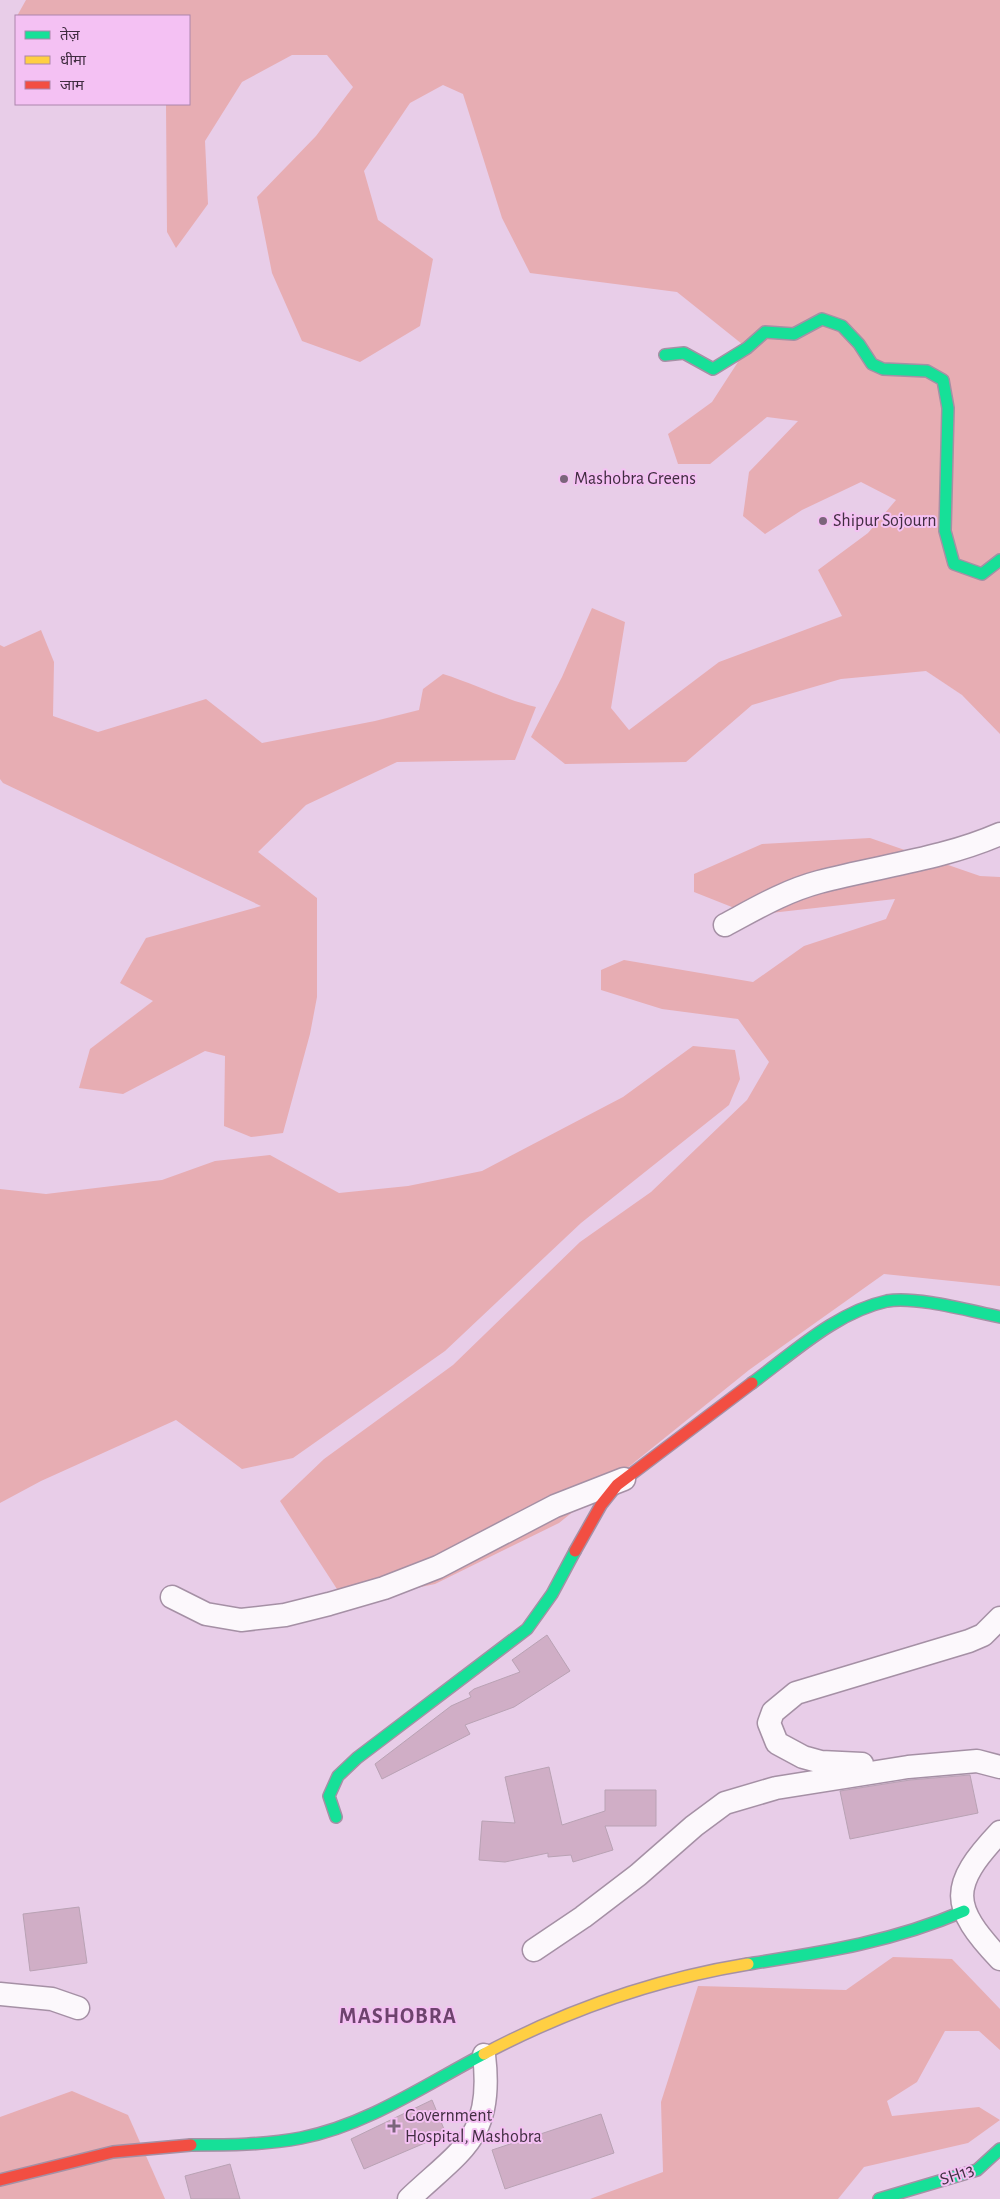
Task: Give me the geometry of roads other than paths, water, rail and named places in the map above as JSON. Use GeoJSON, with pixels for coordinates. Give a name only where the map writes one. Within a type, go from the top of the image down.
{"type":"FeatureCollection","features":[{"type":"Feature","properties":{"kind":"street"},"geometry":{"type":"LineString","coordinates":[[665,355],[684,353],[713,369],[747,348],[765,332],[794,334],[822,320],[842,326],[859,344],[872,364],[883,369],[927,371],[943,380],[948,408],[945,531],[954,564],[982,574],[1000,560]]}},
{"type":"Feature","properties":{"kind":"street"},"geometry":{"type":"LineString","coordinates":[[725,926],[772,899],[817,883],[974,846],[1000,834]]}},
{"type":"Feature","properties":{"kind":"street"},"geometry":{"type":"LineString","coordinates":[[336,1817],[328,1796],[338,1776],[356,1758],[528,1629],[552,1594],[601,1505],[625,1479],[808,1342],[855,1311],[889,1302],[934,1303],[1000,1317]]}},
{"type":"Feature","properties":{"kind":"street"},"geometry":{"type":"LineString","coordinates":[[172,1596],[206,1614],[241,1620],[285,1615],[320,1606],[384,1588],[438,1567],[555,1506],[625,1479]]}},
{"type":"Feature","properties":{"kind":"street"},"geometry":{"type":"LineString","coordinates":[[908,1767],[821,1762],[803,1757],[777,1743],[769,1723],[772,1712],[796,1692],[983,1636],[1000,1618]]}},
{"type":"Feature","properties":{"kind":"street"},"geometry":{"type":"LineString","coordinates":[[534,1950],[584,1917],[638,1875],[694,1826],[724,1803],[776,1788],[908,1767],[977,1762],[1000,1767]]}},
{"type":"Feature","properties":{"kind":"street"},"geometry":{"type":"LineString","coordinates":[[1000,1832],[978,1856],[963,1885],[961,1900],[971,1926],[1000,1959]]}},
{"type":"Feature","properties":{"kind":"street"},"geometry":{"type":"LineString","coordinates":[[0,2180],[128,2149],[196,2144],[262,2144],[323,2132],[382,2109],[520,2035],[564,2016],[650,1986],[699,1973],[847,1948],[934,1926],[964,1911]]}},
{"type":"Feature","properties":{"kind":"street"},"geometry":{"type":"LineString","coordinates":[[0,1994],[37,1996],[67,2003],[78,2008]]}},
{"type":"Feature","properties":{"kind":"street"},"geometry":{"type":"LineString","coordinates":[[409,2199],[447,2167],[462,2150],[481,2118],[487,2082],[484,2055]]}},
{"type":"Feature","properties":{"kind":"street","name":"SH13"},"geometry":{"type":"LineString","coordinates":[[879,2199],[900,2191],[977,2170],[1000,2149]]}},
{"type":"Feature","properties":{"kind":"place","name":"Mashobra Greens"},"geometry":{"type":"Point","coordinates":[564,479]}},
{"type":"Feature","properties":{"kind":"place","name":"Shipur Sojourn"},"geometry":{"type":"Point","coordinates":[823,521]}},
{"type":"Feature","properties":{"kind":"place","name":"Government Hospital, Mashobra"},"geometry":{"type":"Point","coordinates":[394,2126]}},
{"type":"Feature","properties":{"kind":"district","name":"MASHOBRA"},"geometry":{"type":"Point","coordinates":[398,2016]}}]}
